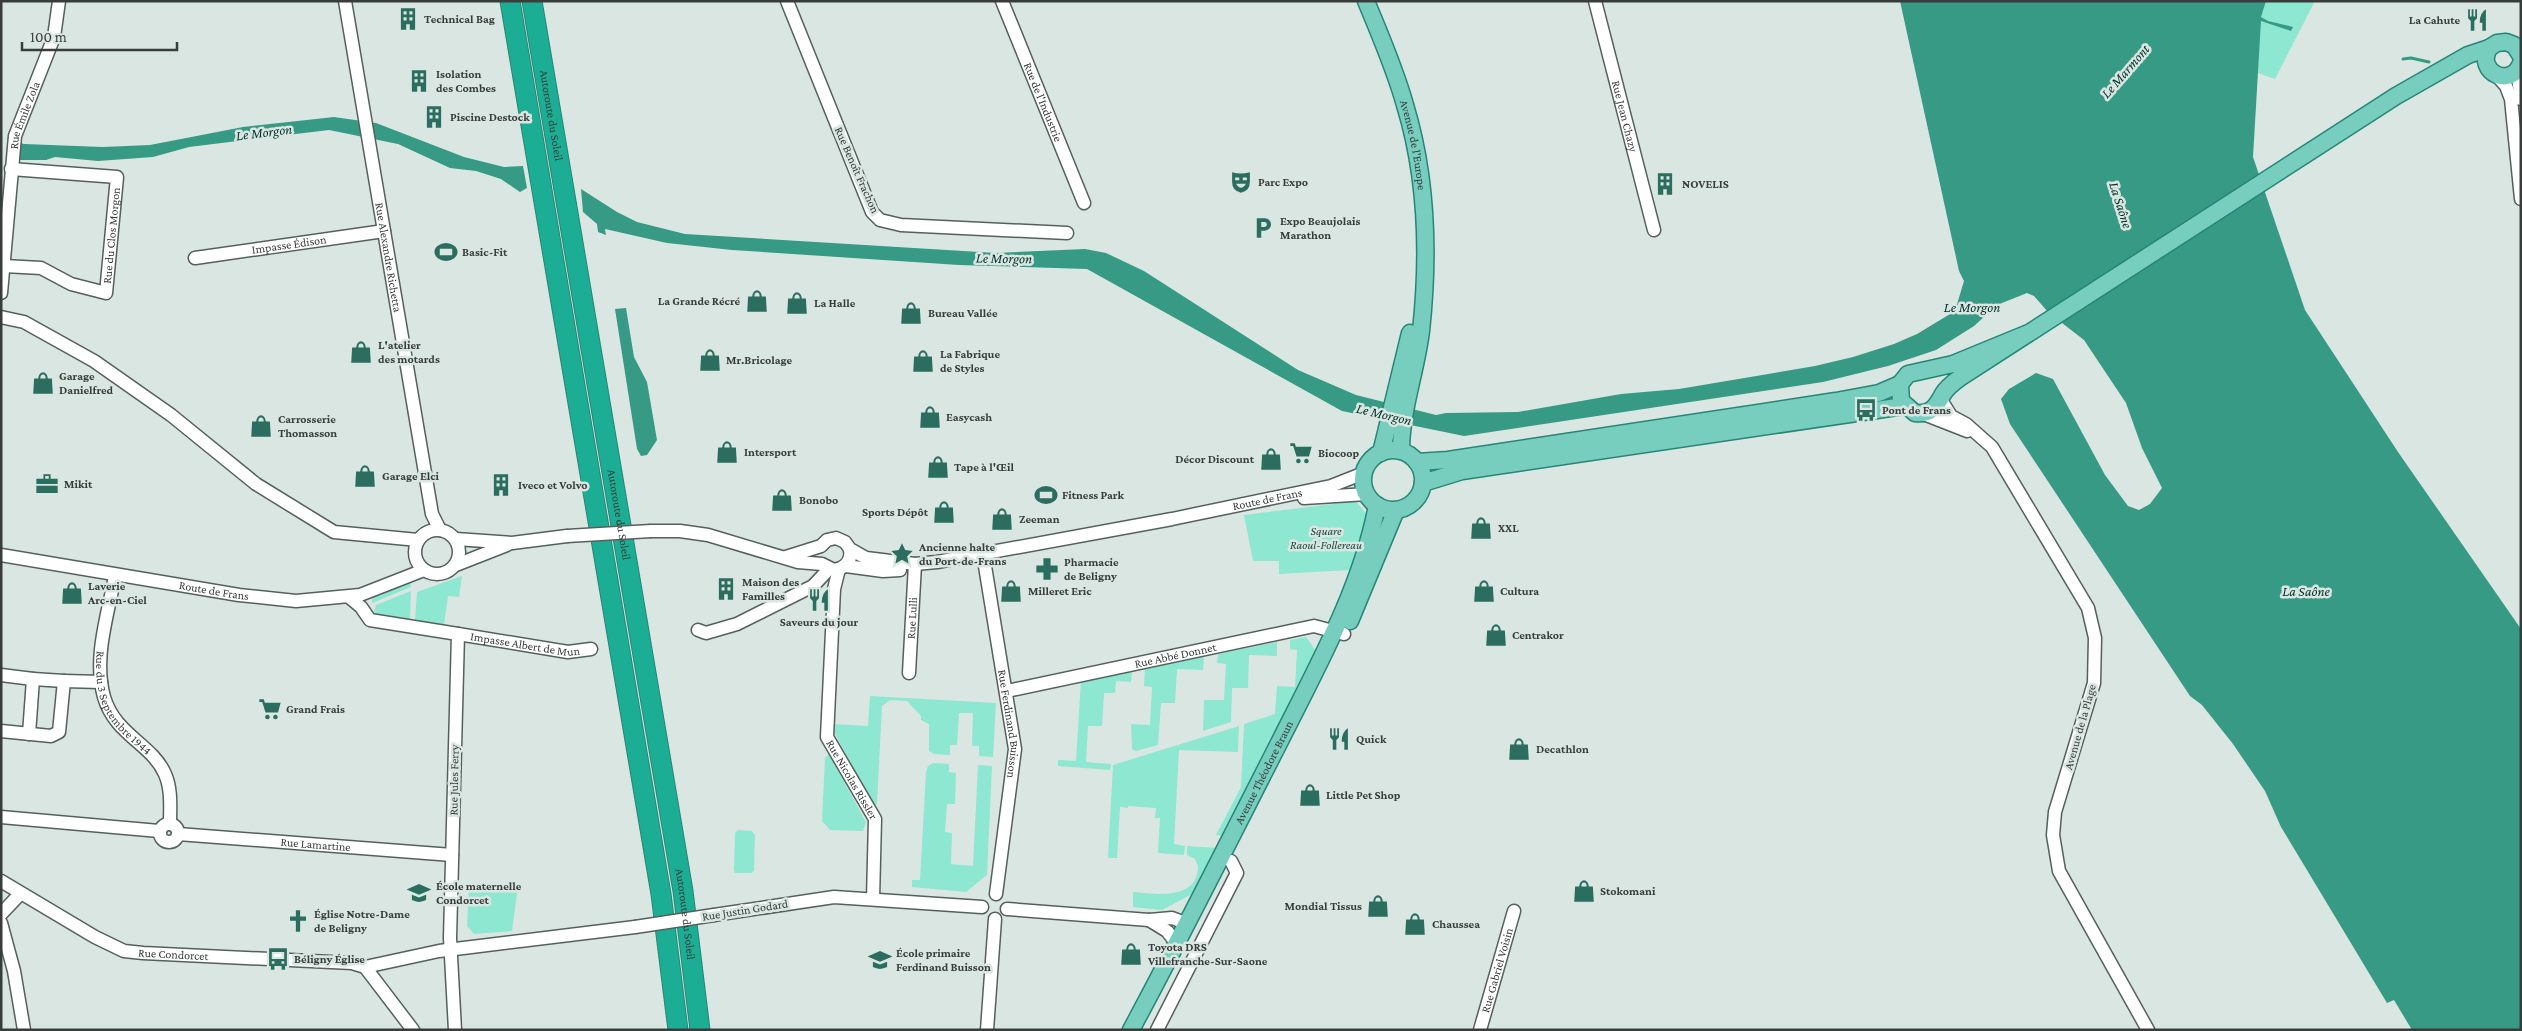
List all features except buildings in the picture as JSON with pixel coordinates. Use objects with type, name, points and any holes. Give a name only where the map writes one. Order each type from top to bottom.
[{"type":"highway","name":"Autoroute du Soleil","points":[[510,1],[660,885],[678,1030]]},
{"type":"highway","name":"Autoroute du Soleil","points":[[532,1],[683,891],[700,1030]]},
{"type":"main road","name":"Avenue de l'Europe","points":[[1366,1],[1394,70],[1406,106],[1422,199],[1425,254],[1424,296],[1410,334],[1394,429],[1381,453]]},
{"type":"main road","points":[[1423,483],[1462,471],[1876,409],[1904,406],[1921,413],[1933,410],[1941,397],[1961,377],[2274,174],[2396,96],[2459,61],[2497,43],[2506,42],[2521,33]]},
{"type":"main road","points":[[2459,61],[2472,60],[2492,71],[2510,76],[2520,63],[2514,45],[2506,42]]},
{"type":"main road","points":[[2489,48],[2486,57],[2492,71]]},
{"type":"main road","points":[[1417,462],[1448,460],[1879,393],[1900,384],[1908,374],[1914,371],[1927,371],[1953,364],[2031,332]]},
{"type":"main road","points":[[1927,371],[1941,383],[1941,397]]},
{"type":"main road","points":[[1900,384],[1899,396],[1904,406]]},
{"type":"main road","name":"Avenue de l'Europe","points":[[1394,429],[1402,451]]},
{"type":"main road","points":[[1402,451],[1417,462],[1422,474],[1423,483],[1414,501],[1396,510],[1372,500],[1364,484],[1364,473],[1370,461],[1381,453],[1402,451]]},
{"type":"main road","name":"Avenue Théodore Braun","points":[[1131,1030],[1177,944],[1196,930],[1339,633],[1373,530],[1372,500]]},
{"type":"main road","name":"Avenue Théodore Braun","points":[[1143,1030],[1231,861],[1396,510]]},
{"type":"street","name":"Rue Émile Zola","points":[[1,294],[15,136],[54,37],[58,1]]},
{"type":"street","name":"Rue Alexandre Richetta","points":[[344,1],[365,112],[432,514],[429,534]]},
{"type":"street","name":"Rue Benoît Frachon","points":[[786,1],[872,212],[880,220],[901,226],[1067,233]]},
{"type":"street","name":"Rue de l'Industrie","points":[[1002,1],[1084,203]]},
{"type":"street","name":"Rue Jean Chazy","points":[[1595,1],[1654,230]]},
{"type":"street","points":[[2520,63],[2521,99]]},
{"type":"street","points":[[2492,71],[2506,86],[2511,99],[2520,193]]},
{"type":"street","name":"Rue du Clos Morgon","points":[[4,266],[41,268],[71,284],[106,292],[117,177],[11,167]]},
{"type":"street","name":"Impasse Édison","points":[[195,258],[384,231]]},
{"type":"street","points":[[1,317],[24,322],[94,360],[171,416],[256,484],[334,532],[451,534],[456,539],[460,554],[456,565]]},
{"type":"street","name":"Avenue de la Plage","points":[[1941,397],[1951,416],[1977,433],[1992,447],[2088,608],[2095,638],[2094,683],[2055,812],[2052,835],[2059,871],[2148,1030]]},
{"type":"street","points":[[1921,413],[1959,429],[1977,433]]},
{"type":"street","name":"Route de Frans","points":[[1239,504],[1331,486],[1364,473]]},
{"type":"street","name":"Route de Frans","points":[[1239,504],[1372,500]]},
{"type":"street","points":[[786,557],[821,546],[827,540],[836,538],[845,542],[850,549],[866,558],[915,564],[983,554],[1172,519],[1239,504]]},
{"type":"street","points":[[456,539],[512,543],[567,536],[651,531],[693,532],[786,557],[798,562],[884,571],[903,570],[915,564]]},
{"type":"street","points":[[429,534],[415,556],[424,570],[431,573],[445,573],[456,565],[512,543]]},
{"type":"street","points":[[821,546],[819,555],[834,567]]},
{"type":"street","points":[[698,630],[706,633],[712,632],[743,622],[813,586],[834,567],[850,558],[850,549]]},
{"type":"street","name":"Rue Ferdinand Buisson","points":[[983,554],[1015,749],[996,894]]},
{"type":"street","name":"Route de Frans","points":[[1,555],[115,576],[280,600],[349,597],[370,592],[424,570]]},
{"type":"street","name":"Rue Lulli","points":[[909,673],[915,564]]},
{"type":"street","name":"Rue Nicolas Rissler","points":[[834,567],[828,737],[875,819],[873,899]]},
{"type":"street","name":"Rue du 3 Septembre 1944","points":[[115,576],[100,663],[101,682],[109,709],[120,727],[151,755],[166,776],[170,790],[170,824]]},
{"type":"street","points":[[361,607],[370,592]]},
{"type":"street","points":[[349,597],[361,607],[370,620],[458,634]]},
{"type":"street","name":"Rue Abbé Donnet","points":[[1007,691],[1314,626],[1339,633]]},
{"type":"street","name":"Impasse Albert de Mun","points":[[458,634],[568,652],[592,649]]},
{"type":"street","name":"Rue Jules Ferry","points":[[455,1030],[450,950],[458,634]]},
{"type":"street","points":[[1,675],[32,679],[101,682]]},
{"type":"street","points":[[29,734],[32,679]]},
{"type":"street","points":[[1,731],[51,736],[60,732],[64,681]]},
{"type":"street","points":[[1,817],[159,831]]},
{"type":"street","points":[[170,824],[176,826],[178,834],[176,840],[167,842],[162,840],[159,831],[162,826],[170,824]]},
{"type":"street","name":"Rue Lamartine","points":[[178,834],[452,856]]},
{"type":"street","points":[[1,908],[9,888]]},
{"type":"street","points":[[1,914],[9,888]]},
{"type":"street","name":"Rue Condorcet","points":[[9,888],[124,952],[352,963],[365,967],[450,950]]},
{"type":"street","points":[[996,894],[1003,898],[1007,909],[1003,916],[995,919],[985,914],[982,907],[985,899],[996,894]]},
{"type":"street","name":"Rue Justin Godard","points":[[450,950],[635,927],[826,898],[873,899],[982,907]]},
{"type":"street","points":[[1007,909],[1149,920],[1172,918],[1196,930],[1157,1030]]},
{"type":"street","name":"Rue Gabriel Voisin","points":[[1480,1030],[1514,911]]},
{"type":"street","points":[[987,1030],[995,919]]},
{"type":"street","points":[[1149,920],[1167,931],[1177,944]]},
{"type":"street","points":[[1,923],[14,971],[24,1030]]},
{"type":"street","points":[[365,967],[413,1030]]},
{"type":"green space","points":[[2266,1],[2315,1],[2275,79],[2258,73],[2261,11]]},
{"type":"green space","name":"Square Raoul-Follereau","points":[[1356,501],[1369,518],[1350,570],[1279,574],[1279,561],[1253,561],[1244,515]]},
{"type":"green space","points":[[462,576],[459,597],[448,596],[444,625],[415,620],[417,592]]},
{"type":"green space","points":[[410,582],[411,587],[372,603],[372,598]]},
{"type":"green space","points":[[411,591],[410,619],[374,612],[376,605]]},
{"type":"green space","points":[[1306,637],[1318,654],[1224,836],[1216,835],[1241,787],[1244,724],[1275,714],[1277,686],[1295,687],[1297,650],[1290,649],[1290,640]]},
{"type":"green space","points":[[1277,642],[1277,656],[1249,655],[1248,688],[1232,688],[1231,722],[1203,731],[1204,700],[1224,700],[1226,664],[1217,663],[1218,654]]},
{"type":"green space","points":[[1204,657],[1203,670],[1177,669],[1175,703],[1161,703],[1158,745],[1136,751],[1132,749],[1131,724],[1150,725],[1152,687],[1144,686],[1145,668]]},
{"type":"green space","points":[[1132,671],[1131,682],[1116,681],[1115,693],[1104,693],[1102,726],[1088,726],[1086,762],[1111,764],[1110,770],[1058,766],[1058,760],[1076,761],[1081,681]]},
{"type":"green space","points":[[870,696],[996,703],[993,757],[979,756],[979,746],[972,746],[973,713],[959,713],[957,745],[950,745],[950,755],[934,754],[929,751],[929,724],[921,720],[921,716],[907,701],[890,700],[882,706],[877,803],[874,808],[832,728],[832,724],[868,726]]},
{"type":"green space","points":[[1239,726],[1238,752],[1179,750],[1174,844],[1185,846],[1184,855],[1158,853],[1160,818],[1155,818],[1156,808],[1128,806],[1128,808],[1120,807],[1117,858],[1108,858],[1113,765]]},
{"type":"green space","points":[[829,754],[866,822],[863,831],[830,830],[822,821],[825,758]]},
{"type":"green space","points":[[933,763],[949,764],[949,772],[956,773],[955,804],[947,804],[945,832],[952,833],[951,864],[973,866],[978,765],[992,766],[987,875],[966,892],[912,887],[912,880],[920,880],[926,772],[928,766]]},
{"type":"green space","points":[[738,830],[752,831],[755,835],[754,871],[751,873],[735,873],[734,870],[735,833]]},
{"type":"green space","points":[[1187,846],[1218,848],[1194,893],[1162,910],[1133,907],[1133,892],[1152,894],[1174,893],[1191,885],[1196,877],[1198,866],[1195,859],[1187,855]]},
{"type":"green space","points":[[469,886],[518,886],[512,931],[474,934],[467,926]]},
{"type":"water","name":"La Saône","points":[[1900,1],[2266,1],[2261,17],[2268,21],[2293,27],[2291,31],[2261,21],[2253,157],[2305,310],[2398,452],[2521,629],[2521,1030],[2412,1030],[2394,1000],[2387,1003],[2281,827],[2265,791],[2233,744],[2202,705],[2190,696],[2010,424],[2001,399],[2009,389],[2036,373],[2053,379],[2105,475],[2128,506],[2139,510],[2150,504],[2162,488],[2142,448],[2126,403],[2084,340],[2062,323],[2067,319],[2058,306],[2048,312],[2034,296],[2027,293],[1997,305],[1974,326],[1936,350],[1888,366],[1823,382],[1464,436],[1342,411],[1087,269],[959,265],[732,250],[667,243],[605,229],[606,235],[598,232],[597,224],[583,212],[581,189],[617,212],[637,222],[685,234],[996,253],[1085,249],[1106,253],[1144,271],[1298,370],[1356,395],[1436,415],[1446,413],[1518,412],[1621,394],[1679,389],[1815,366],[1853,357],[1894,344],[1917,334],[1955,311],[1964,281],[1959,271]]},
{"type":"water","name":"Le Morgon","points":[[334,117],[376,123],[464,157],[504,167],[523,166],[527,188],[520,192],[501,179],[476,171],[450,168],[398,144],[329,130],[189,147],[153,157],[98,161],[55,157],[46,160],[19,160],[14,141],[24,144],[103,147],[150,145],[243,127]]},
{"type":"water","points":[[626,308],[634,357],[647,382],[657,440],[647,455],[641,456],[637,449],[615,309]]},
{"type":"waterway","name":"Le Marmont","points":[[2403,59],[2411,58],[2429,62]]},
{"type":"place","name":"Technical Bag","points":[[408,19]]},
{"type":"place","name":"La Cahute","points":[[2477,20]]},
{"type":"place","name":"Isolation des Combes","points":[[419,81]]},
{"type":"place","name":"Piscine Destock","points":[[434,117]]},
{"type":"place","name":"Parc Expo","points":[[1241,182]]},
{"type":"place","name":"NOVELIS","points":[[1665,184]]},
{"type":"place","name":"Expo Beaujolais Marathon","points":[[1263,228]]},
{"type":"place","name":"Basic-Fit","points":[[446,252]]},
{"type":"place","name":"La Grande Récré","points":[[757,301]]},
{"type":"place","name":"La Halle","points":[[797,303]]},
{"type":"place","name":"Bureau Vallée","points":[[911,313]]},
{"type":"place","name":"L'atelier des motards","points":[[361,352]]},
{"type":"place","name":"Mr.Bricolage","points":[[710,360]]},
{"type":"place","name":"La Fabrique de Styles","points":[[923,361]]},
{"type":"place","name":"Garage Danielfred","points":[[43,383]]},
{"type":"place","name":"Pont de Frans","points":[[1866,410]]},
{"type":"place","name":"Easycash","points":[[930,417]]},
{"type":"place","name":"Carrosserie Thomasson","points":[[261,426]]},
{"type":"place","name":"Intersport","points":[[727,452]]},
{"type":"place","name":"Biocoop","points":[[1301,453]]},
{"type":"place","name":"Décor Discount","points":[[1271,459]]},
{"type":"place","name":"Tape à l'Œil","points":[[938,467]]},
{"type":"place","name":"Garage Elci","points":[[365,476]]},
{"type":"place","name":"Mikit","points":[[47,484]]},
{"type":"place","name":"Iveco et Volvo","points":[[501,485]]},
{"type":"place","name":"Fitness Park","points":[[1046,495]]},
{"type":"place","name":"Bonobo","points":[[782,500]]},
{"type":"place","name":"Sports Dépôt","points":[[944,512]]},
{"type":"place","name":"Zeeman","points":[[1002,519]]},
{"type":"place","name":"XXL","points":[[1481,528]]},
{"type":"place","name":"Ancienne halte du Port-de-Frans","points":[[902,554]]},
{"type":"place","name":"Pharmacie de Beligny","points":[[1047,569]]},
{"type":"place","name":"Maison des Familles","points":[[726,589]]},
{"type":"place","name":"Milleret Eric","points":[[1011,591]]},
{"type":"place","name":"Cultura","points":[[1484,591]]},
{"type":"place","name":"Laverie Arc-en-Ciel","points":[[72,593]]},
{"type":"place","name":"Saveurs du jour","points":[[819,600]]},
{"type":"place","name":"Centrakor","points":[[1496,635]]},
{"type":"place","name":"Grand Frais","points":[[270,709]]},
{"type":"place","name":"Quick","points":[[1339,739]]},
{"type":"place","name":"Decathlon","points":[[1519,749]]},
{"type":"place","name":"Little Pet Shop","points":[[1310,795]]},
{"type":"place","name":"Stokomani","points":[[1584,891]]},
{"type":"place","name":"École maternelle Condorcet","points":[[419,893]]},
{"type":"place","name":"Mondial Tissus","points":[[1378,906]]},
{"type":"place","name":"Église Notre-Dame de Beligny","points":[[298,921]]},
{"type":"place","name":"Chaussea","points":[[1415,924]]},
{"type":"place","name":"Toyota DRS Villefranche-Sur-Saone","points":[[1131,954]]},
{"type":"place","name":"Béligny Église","points":[[278,959]]},
{"type":"place","name":"École primaire Ferdinand Buisson","points":[[880,960]]}]
